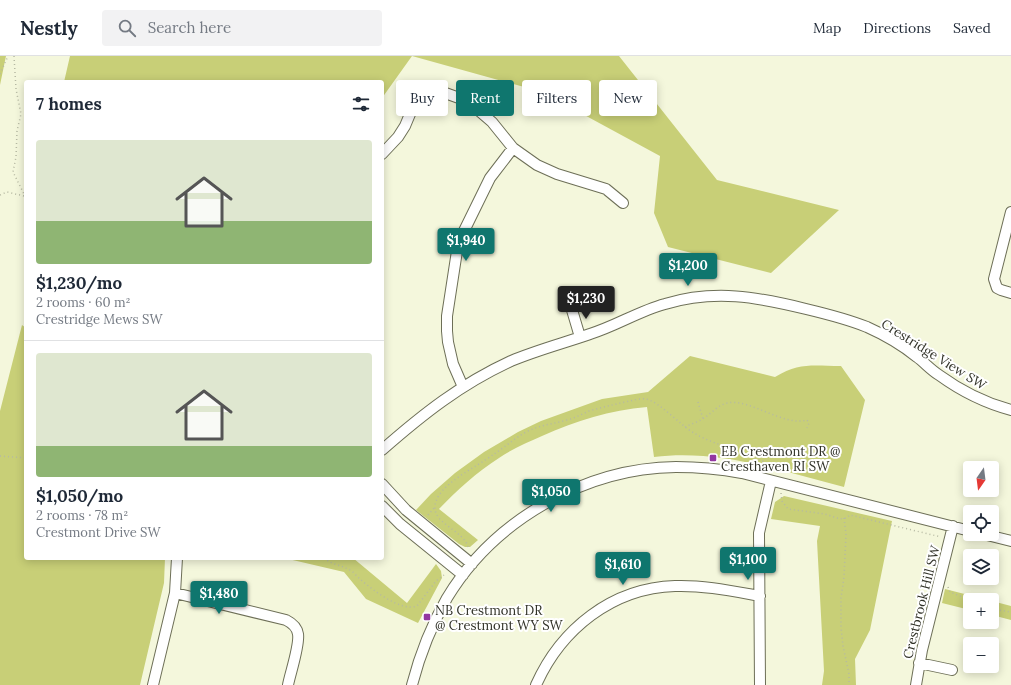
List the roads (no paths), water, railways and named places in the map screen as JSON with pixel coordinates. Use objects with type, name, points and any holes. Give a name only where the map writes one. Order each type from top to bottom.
[{"type":"street","points":[[384,152],[401,132],[418,95],[424,90],[437,90],[471,104],[492,122],[513,148],[547,171],[606,189],[623,204]]},
{"type":"street","points":[[463,387],[453,364],[447,331],[447,316],[457,251],[463,233],[490,178],[513,148]]},
{"type":"street","points":[[1011,212],[994,279],[997,288],[1011,293]]},
{"type":"street","name":"Crestridge View SW","points":[[384,448],[410,425],[463,387],[512,361],[609,327],[641,312],[691,298],[713,296],[755,298],[832,315],[866,327],[901,346],[917,357],[938,375],[962,390],[979,399],[1011,410]]},
{"type":"street","points":[[572,310],[580,337]]},
{"type":"street","points":[[412,685],[422,650],[431,628],[448,597],[472,564],[498,537],[530,513],[568,492],[613,476],[655,468],[696,467],[742,473],[963,529]]},
{"type":"street","points":[[760,685],[759,533],[771,481]]},
{"type":"street","points":[[384,486],[406,510],[472,564]]},
{"type":"street","points":[[384,508],[400,524],[463,575]]},
{"type":"street","name":"Crestbrook Hill SW","points":[[916,685],[919,663],[953,526]]},
{"type":"street","points":[[999,538],[1011,541]]},
{"type":"street","points":[[153,685],[175,593],[177,560]]},
{"type":"street","points":[[536,685],[549,660],[561,642],[586,618],[617,600],[642,591],[674,586],[694,586],[760,596]]},
{"type":"street","points":[[175,593],[286,620],[293,624],[298,632],[298,642],[288,685]]},
{"type":"street","points":[[919,663],[952,670]]},
{"type":"place","name":"EB Crestmont DR @ Cresthaven RI SW","points":[[713,458]]},
{"type":"place","name":"NB Crestmont DR @ Crestmont WY SW","points":[[427,617]]}]
